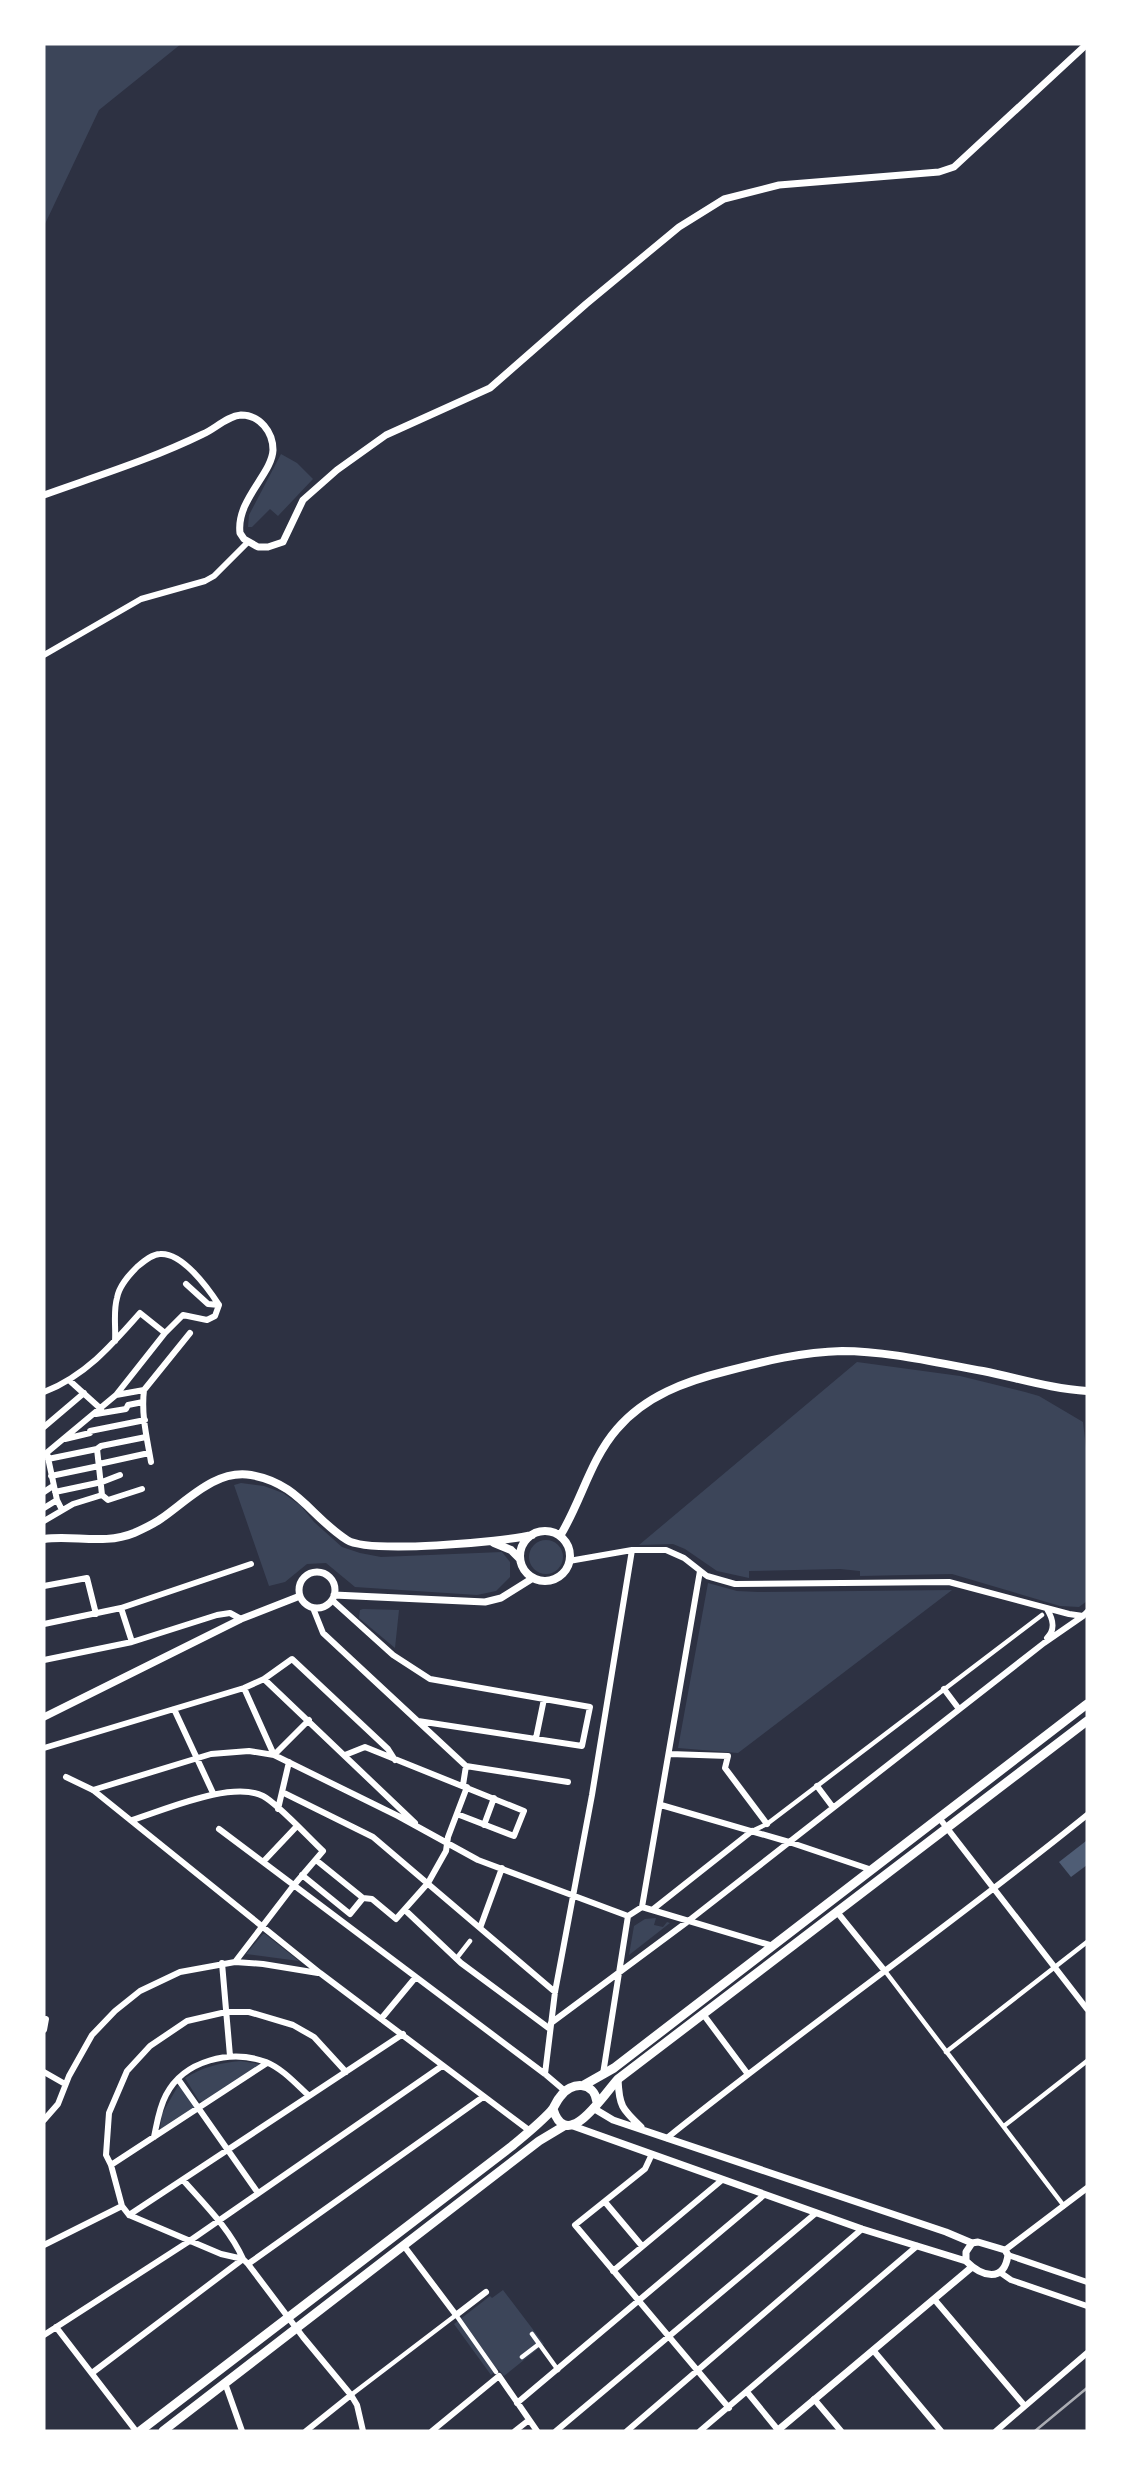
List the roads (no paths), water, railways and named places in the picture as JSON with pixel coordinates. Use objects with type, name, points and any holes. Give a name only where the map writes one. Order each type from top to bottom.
[{"type":"main road","points":[[560,1536],[573,1514],[593,1465],[615,1431],[635,1410],[675,1387],[708,1376],[786,1356],[843,1351],[911,1358],[1087,1391]]},
{"type":"main road","points":[[44,1539],[60,1537],[96,1540],[130,1535],[160,1520],[192,1494],[222,1477],[249,1474],[290,1489],[349,1541],[380,1546],[491,1542],[547,1531],[560,1536],[566,1543],[569,1561],[562,1574],[555,1579],[548,1581],[533,1578],[525,1572],[520,1559],[511,1550],[491,1542]]},
{"type":"main road","points":[[520,1559],[522,1545],[532,1535]]},
{"type":"main road","points":[[138,2431],[530,2131],[553,2109],[565,2091],[584,2085],[614,2068],[1087,1704]]},
{"type":"main road","points":[[163,2431],[539,2141],[568,2126],[595,2105],[618,2079],[1087,1721]]},
{"type":"main road","points":[[584,2085],[596,2094],[595,2105]]},
{"type":"main road","points":[[553,2109],[556,2119],[568,2126]]},
{"type":"street","points":[[44,495],[185,443],[239,415],[254,418],[266,428],[272,441],[273,454],[243,510],[240,533],[248,542],[258,547],[268,548],[283,542],[303,500],[337,470],[386,435],[490,388],[679,227],[724,198],[779,186],[939,172],[954,167],[1087,44]]},
{"type":"street","points":[[44,655],[141,599],[205,581],[214,576],[248,542]]},
{"type":"street","points":[[116,1341],[116,1300],[120,1287],[144,1261],[159,1254],[173,1256],[190,1269],[205,1284],[219,1305]]},
{"type":"street","points":[[186,1284],[208,1304],[219,1305]]},
{"type":"street","points":[[46,1456],[116,1395],[165,1333],[183,1315],[207,1320],[215,1316],[219,1305]]},
{"type":"street","points":[[44,1392],[84,1372],[140,1313],[165,1333]]},
{"type":"street","points":[[151,1462],[146,1437],[144,1390],[190,1333]]},
{"type":"street","points":[[70,1381],[101,1409]]},
{"type":"street","points":[[116,1395],[144,1390]]},
{"type":"street","points":[[44,1427],[84,1393]]},
{"type":"street","points":[[94,1414],[126,1409],[128,1405],[143,1402]]},
{"type":"street","points":[[63,1439],[145,1420]]},
{"type":"street","points":[[46,1456],[146,1437]]},
{"type":"street","points":[[99,1447],[103,1495],[108,1500],[142,1489]]},
{"type":"street","points":[[48,1474],[149,1453]]},
{"type":"street","points":[[46,1456],[48,1474],[62,1510]]},
{"type":"street","points":[[44,1492],[102,1482],[120,1475]]},
{"type":"street","points":[[44,1521],[73,1504],[103,1495]]},
{"type":"street","points":[[44,1508],[57,1500]]},
{"type":"street","points":[[545,2074],[555,1992],[592,1795],[632,1550]]},
{"type":"street","points":[[569,1561],[632,1550],[666,1550],[676,1553],[707,1576],[735,1584],[949,1582],[1047,1609],[1085,1614]]},
{"type":"street","points":[[44,1624],[121,1608],[251,1564]]},
{"type":"street","points":[[603,2074],[628,1916],[642,1907],[662,1805],[700,1571]]},
{"type":"street","points":[[319,1573],[330,1578],[335,1589],[333,1597],[325,1606],[313,1608],[304,1603],[299,1589],[307,1575],[319,1573]]},
{"type":"street","points":[[44,1586],[87,1578],[96,1614]]},
{"type":"street","points":[[333,1597],[485,1602],[501,1598],[533,1578]]},
{"type":"street","points":[[44,1717],[241,1619],[300,1595]]},
{"type":"street","points":[[333,1597],[393,1655],[430,1679],[590,1707],[582,1746],[418,1721]]},
{"type":"street","points":[[121,1608],[132,1642]]},
{"type":"street","points":[[313,1608],[323,1633],[466,1766],[568,1782]]},
{"type":"street","points":[[1044,1643],[1051,1634],[1053,1625],[1047,1609]]},
{"type":"street","points":[[44,1660],[132,1642],[217,1615],[230,1613],[241,1619]]},
{"type":"street","points":[[551,2026],[832,1806],[1085,1614]]},
{"type":"street","points":[[652,1910],[752,1831],[767,1824],[1042,1615]]},
{"type":"street","points":[[44,1748],[244,1688],[264,1679],[292,1659],[388,1749],[395,1759]]},
{"type":"street","points":[[264,1679],[421,1829]]},
{"type":"street","points":[[244,1688],[274,1755]]},
{"type":"street","points":[[944,1689],[958,1709]]},
{"type":"street","points":[[536,1738],[544,1699]]},
{"type":"street","points":[[174,1709],[212,1793]]},
{"type":"street","points":[[274,1755],[309,1720]]},
{"type":"street","points":[[345,1755],[365,1747],[524,1811],[514,1836],[457,1814]]},
{"type":"street","points":[[93,1790],[211,1754],[249,1751],[274,1755],[478,1860],[628,1916]]},
{"type":"street","points":[[670,1754],[728,1756],[724,1768],[767,1824]]},
{"type":"street","points":[[278,1809],[289,1762]]},
{"type":"street","points":[[316,1860],[362,1898],[372,1899],[396,1919],[428,1883],[446,1851],[446,1843],[465,1786],[466,1766]]},
{"type":"street","points":[[66,1777],[93,1790],[261,1927],[530,2131]]},
{"type":"street","points":[[817,1786],[832,1806]]},
{"type":"street","points":[[132,1820],[212,1793],[239,1791],[263,1796],[323,1851],[235,1962]]},
{"type":"street","points":[[282,1792],[373,1837],[555,1992]]},
{"type":"street","points":[[484,1825],[494,1798]]},
{"type":"street","points":[[662,1805],[789,1842],[872,1870]]},
{"type":"street","points":[[667,2138],[747,2073],[994,1890],[1087,1815]]},
{"type":"street","points":[[940,1819],[1087,2009]]},
{"type":"street","points":[[263,1862],[297,1826]]},
{"type":"street","points":[[219,1829],[565,2091]]},
{"type":"street","points":[[480,1928],[502,1868]]},
{"type":"street","points":[[302,1875],[350,1914],[362,1898]]},
{"type":"street","points":[[642,1907],[773,1946]]},
{"type":"street","points":[[405,1910],[456,1959],[551,2026]]},
{"type":"street","points":[[837,1912],[1064,2206]]},
{"type":"street","points":[[456,1959],[470,1941]]},
{"type":"street","points":[[946,2052],[1087,1942]]},
{"type":"street","points":[[44,2120],[58,2104],[65,2084],[92,2035],[115,2011],[140,1991],[180,1972],[222,1963],[263,1964],[320,1973]]},
{"type":"street","points":[[222,1963],[230,2056]]},
{"type":"street","points":[[381,2019],[415,1978]]},
{"type":"street","points":[[245,2261],[188,2242],[129,2215],[122,2206],[106,2155],[109,2113],[127,2071],[150,2046],[187,2021],[226,2012],[249,2012],[293,2025],[314,2037],[346,2071]]},
{"type":"street","points":[[703,2014],[747,2073]]},
{"type":"street","points":[[44,2030],[46,2019]]},
{"type":"street","points":[[129,2215],[402,2034]]},
{"type":"street","points":[[154,2137],[161,2105],[178,2079],[197,2065],[230,2056],[267,2063],[289,2076],[309,2096]]},
{"type":"street","points":[[1004,2126],[1087,2061]]},
{"type":"street","points":[[111,2165],[267,2063]]},
{"type":"street","points":[[44,2335],[188,2242],[442,2066]]},
{"type":"street","points":[[45,2075],[65,2084]]},
{"type":"street","points":[[178,2079],[258,2193]]},
{"type":"street","points":[[618,2079],[618,2101],[624,2111],[645,2130]]},
{"type":"street","points":[[92,2373],[245,2261],[483,2097]]},
{"type":"street","points":[[595,2105],[613,2120],[946,2232],[972,2244],[985,2243],[1087,2282]]},
{"type":"street","points":[[568,2126],[995,2275],[1001,2273],[1007,2264],[1007,2253]]},
{"type":"street","points":[[652,2154],[645,2169],[575,2225],[729,2408]]},
{"type":"street","points":[[183,2180],[218,2221],[245,2261],[351,2395],[357,2405],[363,2431]]},
{"type":"street","points":[[613,2271],[722,2180]]},
{"type":"street","points":[[1007,2253],[1087,2188]]},
{"type":"street","points":[[517,2403],[764,2194]]},
{"type":"street","points":[[605,2202],[642,2246]]},
{"type":"street","points":[[44,2245],[122,2206]]},
{"type":"street","points":[[556,2431],[816,2213]]},
{"type":"street","points":[[628,2431],[862,2229]]},
{"type":"street","points":[[969,2264],[966,2252],[972,2244]]},
{"type":"street","points":[[404,2246],[537,2431]]},
{"type":"street","points":[[700,2431],[917,2246]]},
{"type":"street","points":[[747,2392],[778,2431],[934,2299],[969,2264]]},
{"type":"street","points":[[1001,2273],[1011,2280],[1087,2306]]},
{"type":"street","points":[[306,2431],[486,2292]]},
{"type":"street","points":[[934,2299],[1024,2405]]},
{"type":"street","points":[[56,2327],[138,2431]]},
{"type":"street","points":[[532,2334],[558,2370]]},
{"type":"street","points":[[522,2357],[540,2344]]},
{"type":"street","points":[[873,2350],[941,2431]]},
{"type":"street","points":[[996,2431],[1087,2353]]},
{"type":"street","points":[[432,2431],[497,2374]]},
{"type":"street","points":[[225,2384],[242,2431]]},
{"type":"street","points":[[814,2399],[841,2431]]},
{"type":"street","points":[[515,2431],[529,2420]]},
{"type":"railway","points":[[1035,2431],[1087,2388]]}]
